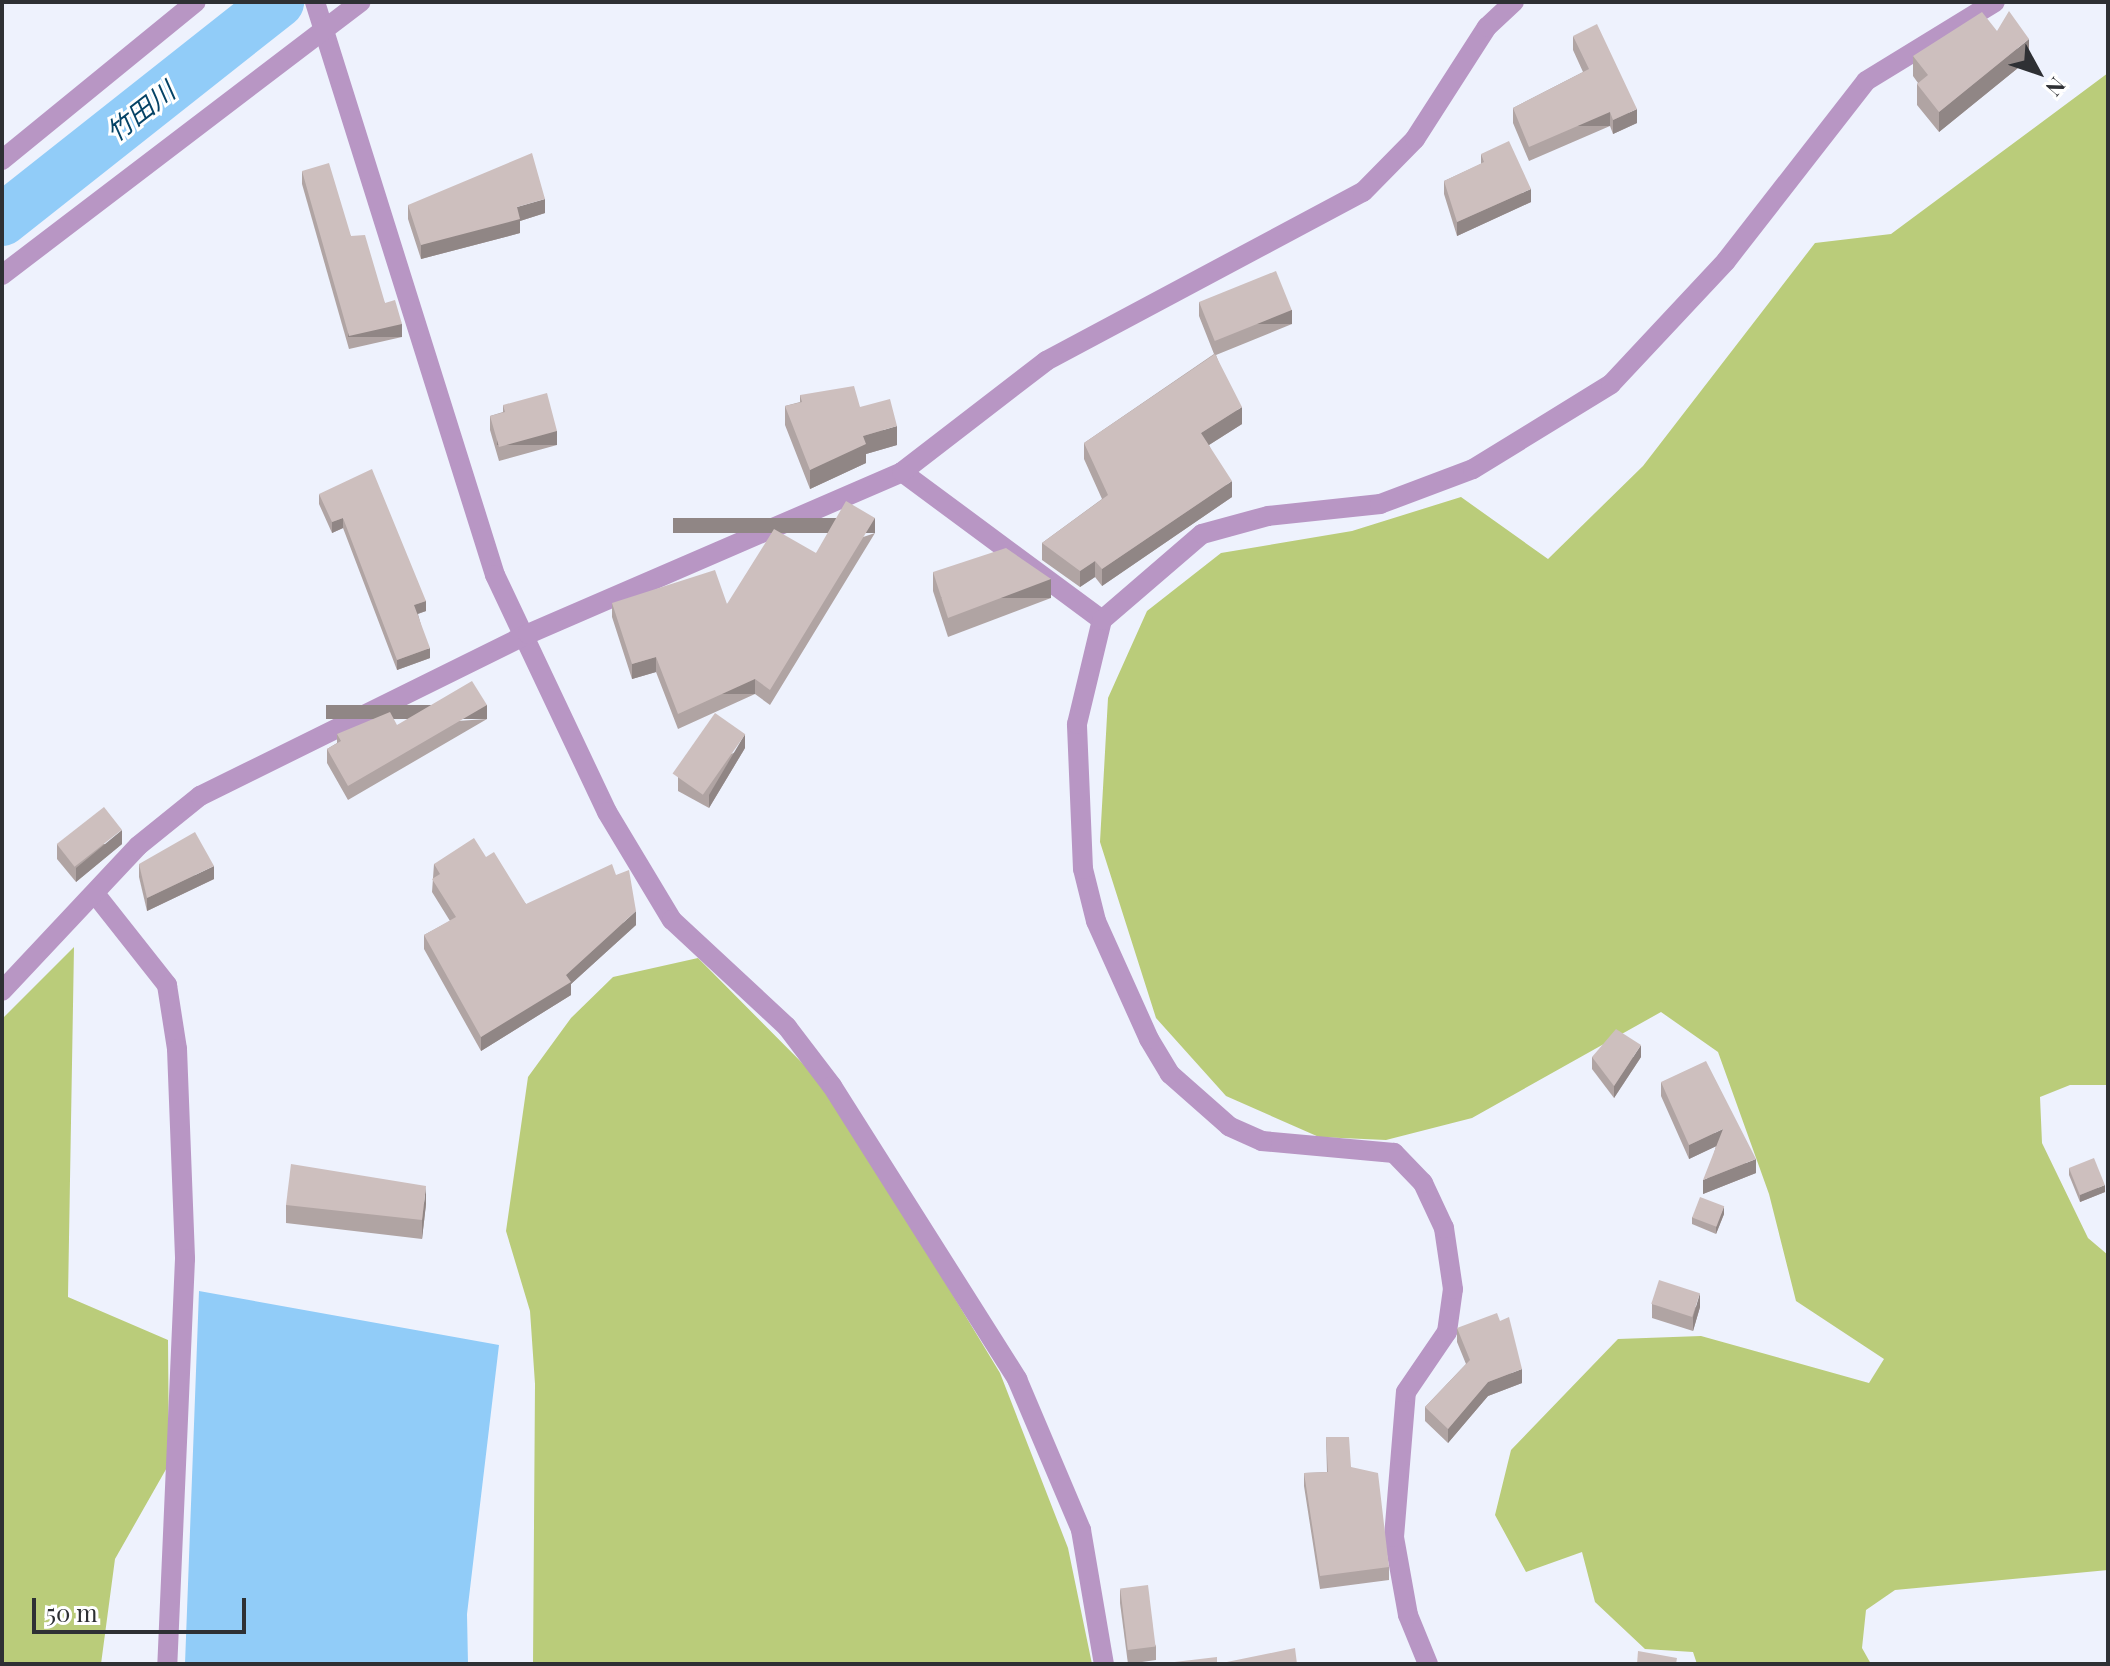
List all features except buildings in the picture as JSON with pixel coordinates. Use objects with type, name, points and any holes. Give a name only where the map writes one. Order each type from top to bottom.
[{"type":"street","points":[[2,160],[196,2]]},
{"type":"street","points":[[2,275],[320,15],[361,2]]},
{"type":"street","points":[[2,991],[96,895],[138,846],[200,796],[528,634],[902,472],[1046,361],[1363,192],[1415,139],[1487,27],[1514,2]]},
{"type":"street","points":[[1428,1664],[1408,1615],[1394,1537],[1406,1392],[1447,1332],[1453,1289],[1444,1228],[1423,1183],[1394,1153],[1262,1141],[1229,1126],[1170,1074],[1149,1039],[1096,921],[1083,869],[1077,724],[1102,620],[1202,534],[1268,516],[1380,504],[1473,469],[1611,384],[1726,261],[1866,81],[1995,2]]},
{"type":"street","points":[[320,15],[495,575],[528,634],[607,812],[672,920],[787,1027],[832,1086],[1017,1379],[1081,1530],[1104,1664]]},
{"type":"street","points":[[902,472],[1102,620]]},
{"type":"street","points":[[96,895],[167,985],[177,1049],[185,1259],[167,1664]]},
{"type":"green space","points":[[2108,73],[2108,1085],[2070,1085],[2040,1097],[2042,1143],[2088,1238],[2108,1255],[2108,1570],[1895,1590],[1866,1610],[1862,1648],[1871,1664],[1697,1664],[1693,1652],[1645,1649],[1595,1602],[1582,1552],[1526,1572],[1495,1515],[1511,1450],[1618,1339],[1701,1336],[1869,1383],[1884,1359],[1796,1301],[1769,1194],[1718,1052],[1661,1012],[1472,1118],[1386,1140],[1319,1137],[1226,1096],[1156,1018],[1100,842],[1108,698],[1147,611],[1221,553],[1352,531],[1461,497],[1548,559],[1643,466],[1815,243],[1891,234]]},
{"type":"green space","points":[[74,947],[68,1297],[168,1340],[169,1464],[115,1559],[101,1664],[2,1664],[2,1019]]},
{"type":"green space","points":[[698,958],[829,1090],[1000,1373],[1068,1548],[1092,1664],[533,1664],[535,1384],[530,1311],[506,1231],[528,1077],[571,1018],[613,977]]},
{"type":"water","points":[[199,1291],[499,1345],[467,1614],[468,1664],[185,1664]]},
{"type":"waterway","name":"竹田川","points":[[2,220],[278,2]]}]
